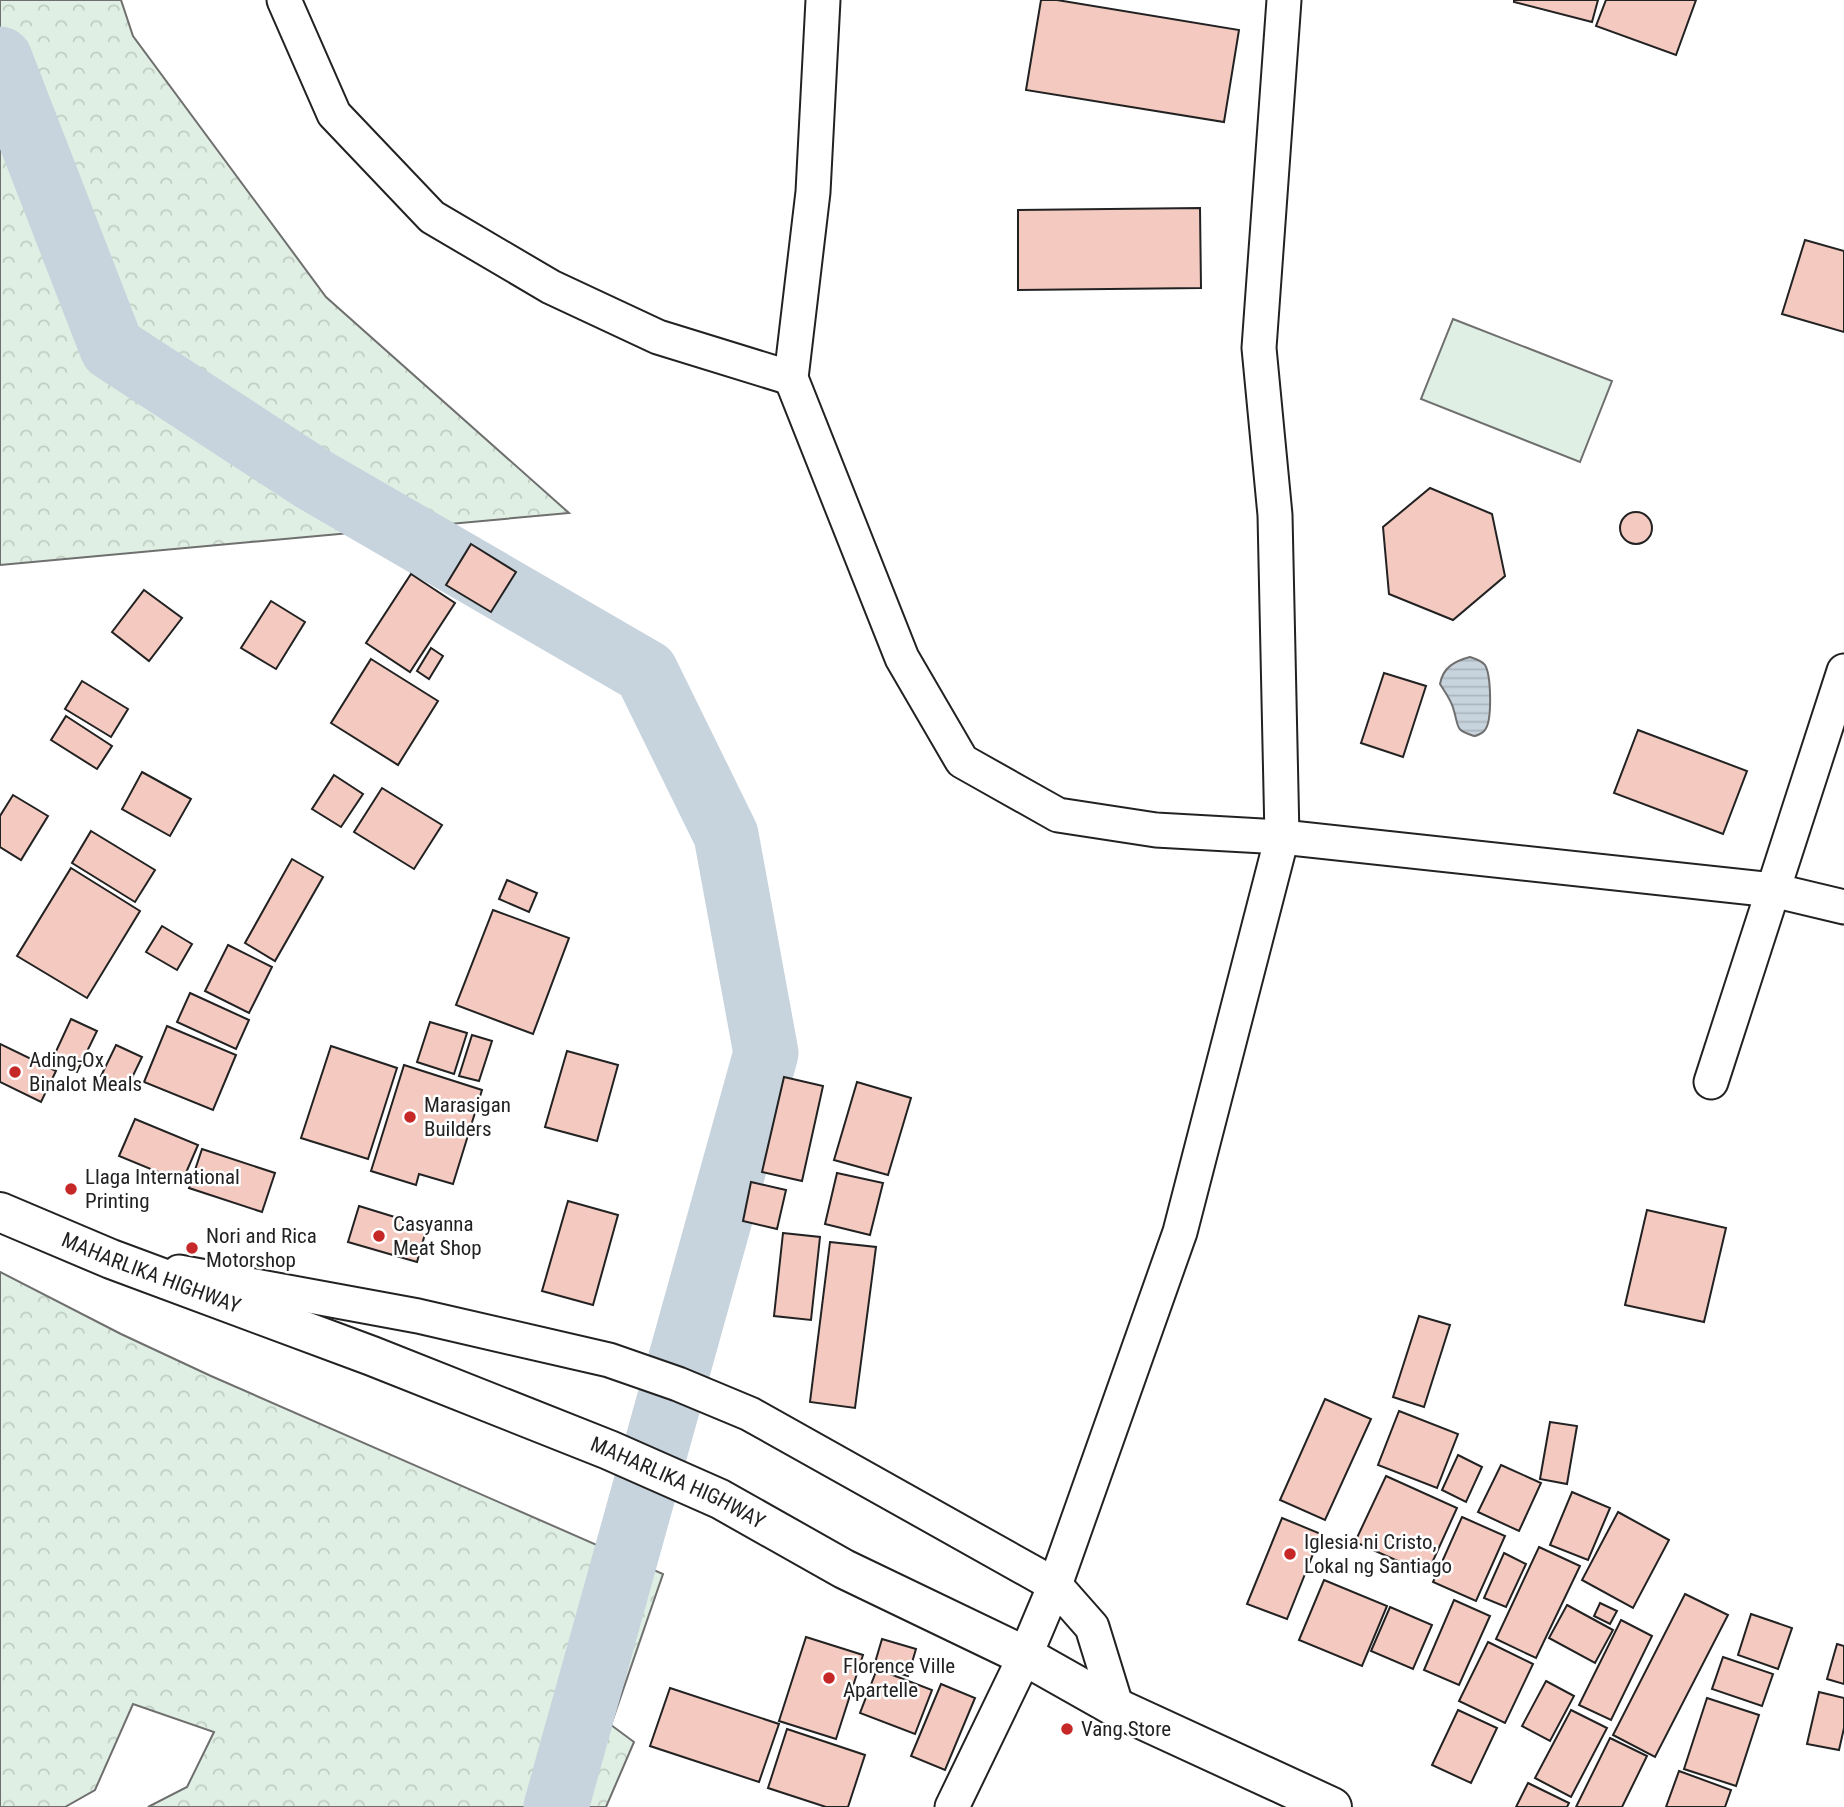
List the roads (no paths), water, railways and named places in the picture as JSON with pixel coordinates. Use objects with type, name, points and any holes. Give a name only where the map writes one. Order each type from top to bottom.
[{"type":"highway","name":"MAHARLIKA HIGHWAY","points":[[0,1212],[111,1259],[372,1356],[609,1450],[720,1499],[844,1569],[1025,1656],[1117,1708],[1332,1807]]},
{"type":"street","points":[[284,0],[334,114],[432,217],[551,287],[658,337],[791,378]]},
{"type":"street","points":[[823,0],[813,192],[791,378],[902,658],[962,761],[1058,814],[1156,830],[1282,837],[1773,890],[1844,907]]},
{"type":"street","points":[[952,1807],[1025,1656],[1055,1585],[1180,1232],[1282,837],[1275,515],[1259,348],[1284,0]]},
{"type":"street","points":[[1711,1082],[1844,671]]},
{"type":"street","points":[[111,1259],[418,1316],[609,1360],[678,1384],[750,1414],[1055,1585],[1092,1627],[1117,1708]]},
{"type":"waterway","points":[[0,59],[112,348],[313,479],[646,672],[726,835],[766,1053],[556,1807]]},
{"type":"place","name":"Ading-Ox Binalot Meals","points":[[15,1072]]},
{"type":"place","name":"Marasigan Builders","points":[[410,1117]]},
{"type":"place","name":"Llaga International Printing","points":[[71,1189]]},
{"type":"place","name":"Casyanna Meat Shop","points":[[379,1236]]},
{"type":"place","name":"Nori and Rica Motorshop","points":[[192,1248]]},
{"type":"place","name":"Iglesia ni Cristo, Lokal ng Santiago","points":[[1290,1554]]},
{"type":"place","name":"Florence Ville Apartelle","points":[[829,1678]]},
{"type":"place","name":"Vang Store","points":[[1067,1729]]}]
